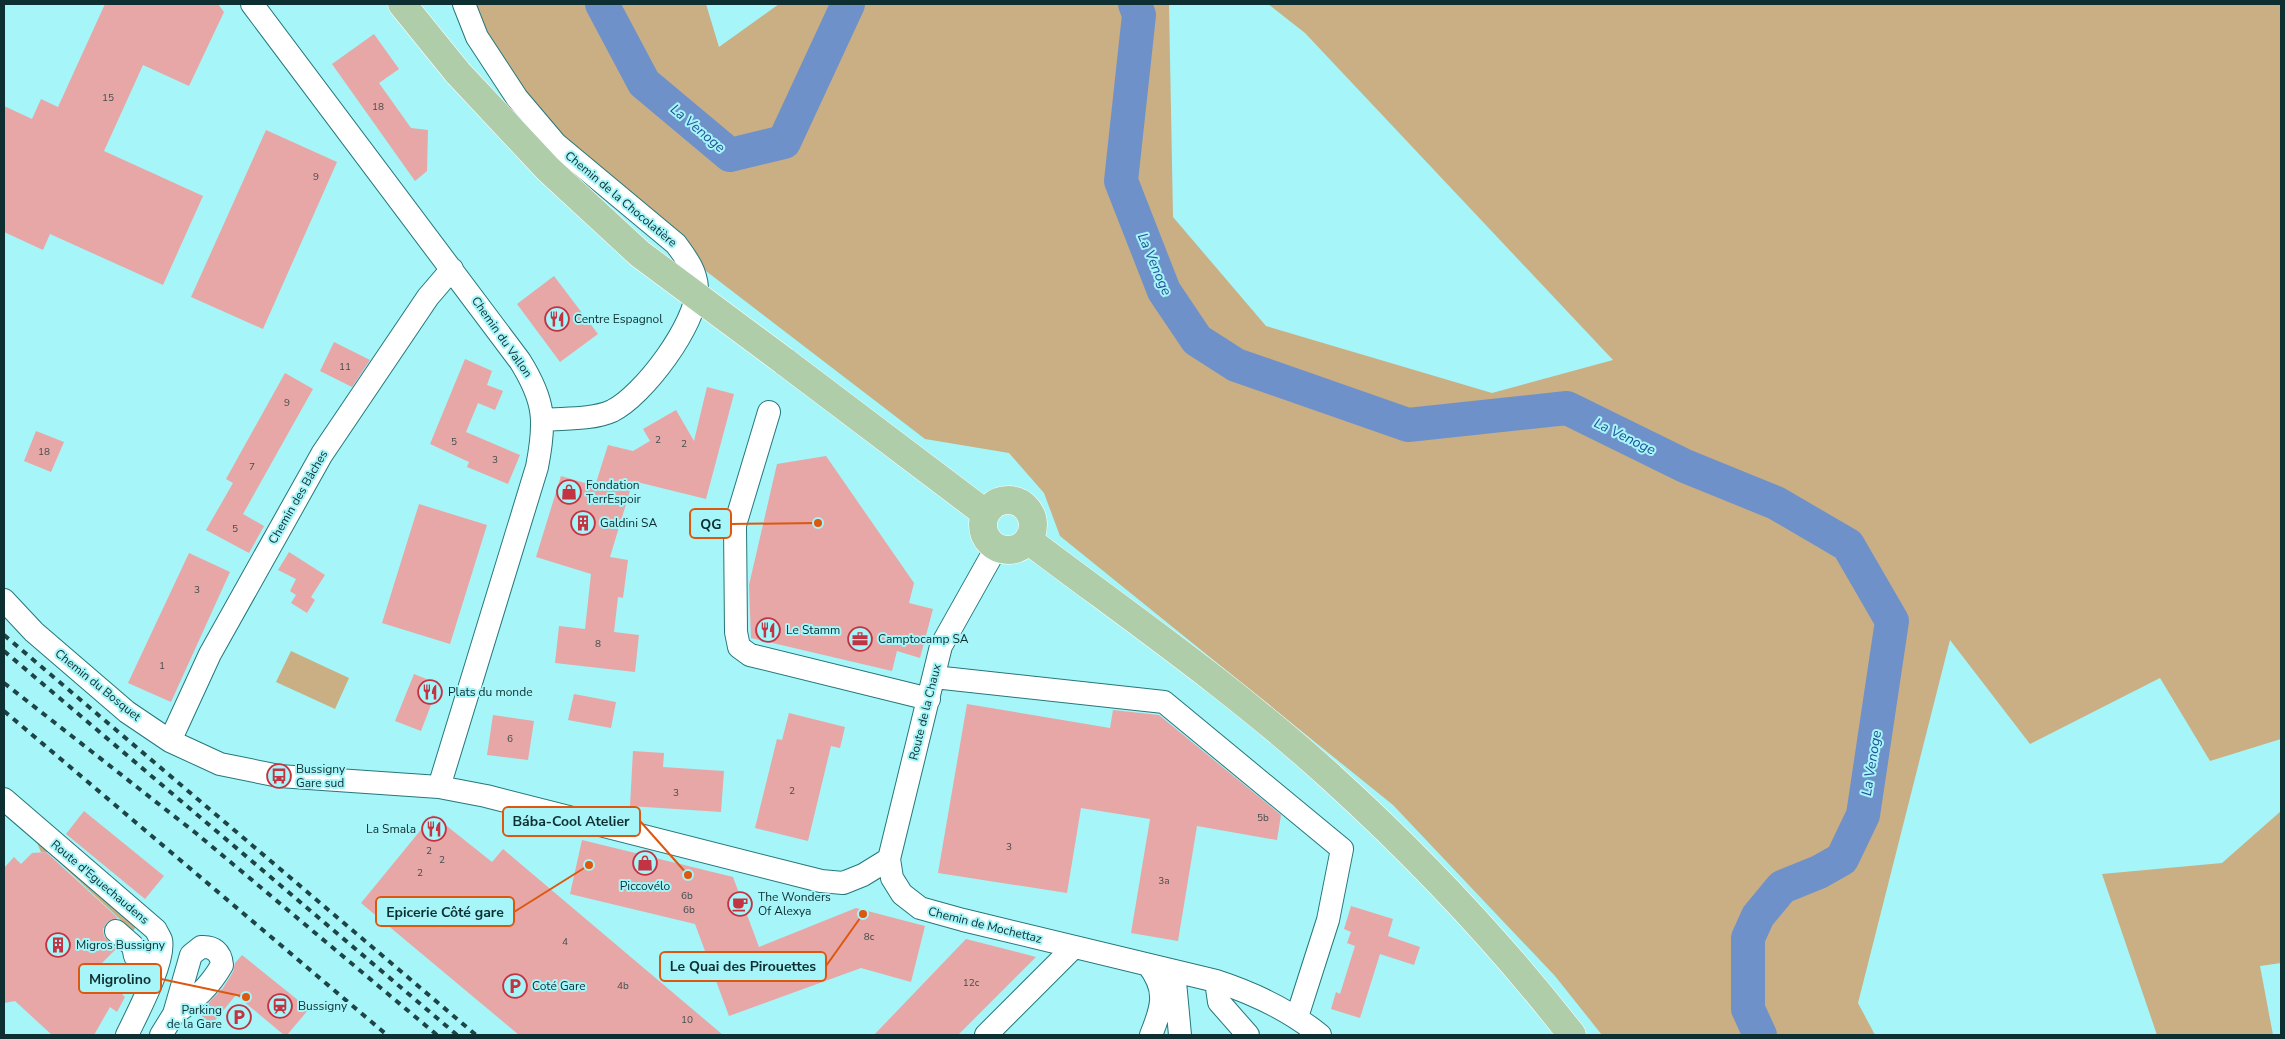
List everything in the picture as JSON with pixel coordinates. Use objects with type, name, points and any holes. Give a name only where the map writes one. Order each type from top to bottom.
[{"type":"main road","points":[[402,4],[458,74],[548,169],[640,254],[985,512]]},
{"type":"main road","points":[[1014,500],[1021,503],[1032,516],[1032,532],[1028,540],[1014,550],[996,548],[990,543],[982,529],[985,512],[997,501],[1014,500]]},
{"type":"main road","points":[[1028,540],[1258,715],[1332,777],[1403,845],[1475,922],[1572,1035]]},
{"type":"street","name":"Chemin du Vallon","points":[[252,4],[520,361],[532,380],[540,400],[543,420],[542,444],[537,467],[439,787]]},
{"type":"street","name":"Chemin de la Chocolatière","points":[[464,4],[477,37],[517,98],[556,144],[676,244],[691,264],[695,274],[697,289],[693,311],[681,334],[643,386],[628,401],[610,412],[598,415],[543,420]]},
{"type":"street","name":"Chemin des Bâches","points":[[170,741],[210,654],[322,454],[428,297],[452,269]]},
{"type":"street","points":[[769,412],[735,525],[736,632],[739,647],[750,655],[929,699]]},
{"type":"street","name":"Route de la Chaux","points":[[889,859],[942,646],[996,548]]},
{"type":"street","name":"Chemin du Bosquet","points":[[4,600],[34,632],[127,712],[170,741],[220,764],[279,776],[439,787]]},
{"type":"street","points":[[934,677],[1164,702],[1342,849],[1328,920],[1297,1017]]},
{"type":"street","points":[[439,787],[486,796],[822,881],[843,883],[889,859]]},
{"type":"street","name":"Route d'Eguechaudens","points":[[4,799],[156,930],[161,940],[161,950],[155,973],[127,1035]]},
{"type":"street","name":"Chemin de Mochettaz","points":[[889,859],[892,878],[902,894],[920,908],[962,920],[1216,981],[1243,990],[1297,1017],[1320,1035]]},
{"type":"street","points":[[112,935],[133,946],[135,956],[155,973]]},
{"type":"street","points":[[986,1035],[1074,947]]},
{"type":"street","points":[[1148,965],[1156,975],[1161,988],[1162,1002],[1160,1013],[1151,1035]]},
{"type":"street","points":[[1174,971],[1180,1035]]},
{"type":"street","points":[[1216,981],[1219,1002],[1248,1035]]},
{"type":"street","points":[[161,1035],[174,1014]]},
{"type":"shaded area","points":[[472,4],[706,4],[719,47],[779,4],[1169,4],[1173,217],[1266,326],[1492,393],[1613,360],[1305,33],[1268,4],[2281,4],[2281,739],[2210,761],[2160,678],[2030,744],[1950,640],[1858,1003],[1875,1035],[1602,1035],[1555,976],[1393,805],[1060,536],[1044,493],[1009,453],[925,439],[586,179],[500,64]]},
{"type":"shaded area","points":[[291,651],[349,678],[335,709],[276,682]]},
{"type":"shaded area","points":[[2281,811],[2281,963],[2260,966],[2273,1035],[2157,1035],[2102,874],[2222,863]]},
{"type":"shaded area","points":[[35,838],[134,923],[135,928],[130,935],[122,921],[48,852],[41,852]]},
{"type":"building","points":[[105,4],[218,4],[224,12],[189,86],[143,65],[104,151],[203,196],[163,285],[50,234],[43,250],[4,232],[4,106],[32,119],[41,99],[58,107]]},
{"type":"building","points":[[374,34],[399,69],[379,83],[411,128],[428,130],[427,171],[415,181],[332,64]]},
{"type":"building","points":[[266,130],[337,162],[263,329],[191,297]]},
{"type":"building","name":"Centre Espagnol","points":[[554,276],[598,334],[560,362],[517,304]]},
{"type":"building","points":[[334,342],[370,360],[352,387],[320,371]]},
{"type":"building","points":[[465,359],[492,371],[487,385],[503,391],[495,410],[478,403],[466,432],[520,455],[508,484],[467,467],[469,462],[430,444]]},
{"type":"building","points":[[285,373],[313,389],[243,514],[264,526],[249,553],[206,530],[233,483],[226,479]]},
{"type":"building","points":[[707,387],[734,394],[706,499],[633,481],[610,557],[628,560],[623,598],[618,597],[614,632],[639,635],[635,672],[555,663],[559,626],[585,629],[591,574],[536,557],[561,476],[595,486],[608,445],[633,451],[650,441],[643,429],[676,410],[694,441]]},
{"type":"building","points":[[36,431],[64,442],[51,472],[24,461]]},
{"type":"building","points":[[826,456],[914,583],[909,603],[933,609],[920,658],[897,651],[892,671],[751,638],[749,585],[777,464]]},
{"type":"building","points":[[419,504],[487,525],[450,644],[382,623]]},
{"type":"building","points":[[289,552],[325,575],[311,597],[315,600],[307,613],[291,603],[296,595],[290,591],[296,579],[278,570]]},
{"type":"building","points":[[189,553],[230,572],[171,702],[128,683]]},
{"type":"building","points":[[414,674],[439,684],[421,731],[395,721]]},
{"type":"building","points":[[574,694],[616,702],[611,728],[568,720]]},
{"type":"building","points":[[967,704],[1110,728],[1113,710],[1159,715],[1281,815],[1277,840],[1197,826],[1178,941],[1131,933],[1150,819],[1081,808],[1067,893],[938,873]]},
{"type":"building","points":[[789,713],[845,727],[840,748],[831,746],[808,841],[755,828],[777,739],[782,740]]},
{"type":"building","points":[[493,715],[534,721],[528,760],[487,755]]},
{"type":"building","points":[[633,751],[664,753],[663,767],[724,771],[721,812],[630,806]]},
{"type":"building","points":[[84,811],[164,876],[145,899],[66,834]]},
{"type":"building","points":[[433,815],[492,862],[503,849],[723,1035],[519,1035],[361,903]]},
{"type":"building","points":[[582,840],[733,877],[759,947],[856,908],[925,926],[911,982],[861,968],[729,1016],[695,924],[570,894]]},
{"type":"building","name":"Migros Bussigny","points":[[46,852],[118,918],[107,922],[103,929],[104,936],[116,949],[96,969],[125,997],[117,1012],[110,1007],[94,1035],[52,1035],[15,1001],[4,1003],[4,868],[14,857],[21,864],[32,853]]},
{"type":"building","points":[[1351,906],[1393,919],[1388,936],[1420,947],[1414,965],[1380,954],[1360,1018],[1331,1009],[1336,992],[1340,994],[1355,946],[1347,943],[1351,932],[1344,929]]},
{"type":"building","points":[[966,939],[1036,957],[958,1035],[874,1035]]},
{"type":"building","points":[[242,955],[309,1009],[287,1035],[284,1035],[236,995],[212,1024],[198,1013],[223,988],[233,972],[235,963]]},
{"type":"waterway","name":"La Venoge","points":[[602,4],[644,83],[730,155],[784,142],[848,4]]},
{"type":"waterway","name":"La Venoge","points":[[1135,4],[1139,15],[1121,181],[1164,291],[1197,340],[1236,365],[1408,425],[1567,408],[1685,466],[1776,503],[1848,545],[1892,621],[1863,815],[1842,859],[1819,872],[1782,887],[1758,916],[1748,938],[1748,1009],[1760,1035]]},
{"type":"railway","points":[[4,635],[476,1035]]},
{"type":"railway","points":[[4,651],[457,1035]]},
{"type":"railway","points":[[4,683],[197,834],[437,1035]]},
{"type":"railway","points":[[4,711],[387,1035]]},
{"type":"place","name":"Centre Espagnol","points":[[557,319]]},
{"type":"place","name":"Fondation TerrEspoir","points":[[569,492]]},
{"type":"place","name":"Galdini SA","points":[[583,523]]},
{"type":"place","name":"QG","points":[[818,523]]},
{"type":"place","name":"Le Stamm","points":[[768,630]]},
{"type":"place","name":"Camptocamp SA","points":[[860,639]]},
{"type":"place","name":"Plats du monde","points":[[430,692]]},
{"type":"place","name":"Bussigny Gare sud","points":[[279,776]]},
{"type":"place","name":"La Smala","points":[[434,829]]},
{"type":"place","name":"Piccovélo","points":[[645,863]]},
{"type":"place","name":"Epicerie Côté gare","points":[[589,865]]},
{"type":"place","name":"Bába-Cool Atelier","points":[[688,875]]},
{"type":"place","name":"The Wonders Of Alexya","points":[[740,904]]},
{"type":"place","name":"Le Quai des Pirouettes","points":[[863,914]]},
{"type":"place","name":"Migros Bussigny","points":[[58,945]]},
{"type":"place","name":"Coté Gare","points":[[515,986]]},
{"type":"place","name":"Migrolino","points":[[246,997]]},
{"type":"place","name":"Bussigny","points":[[280,1006]]},
{"type":"place","name":"Parking de la Gare","points":[[239,1017]]}]
